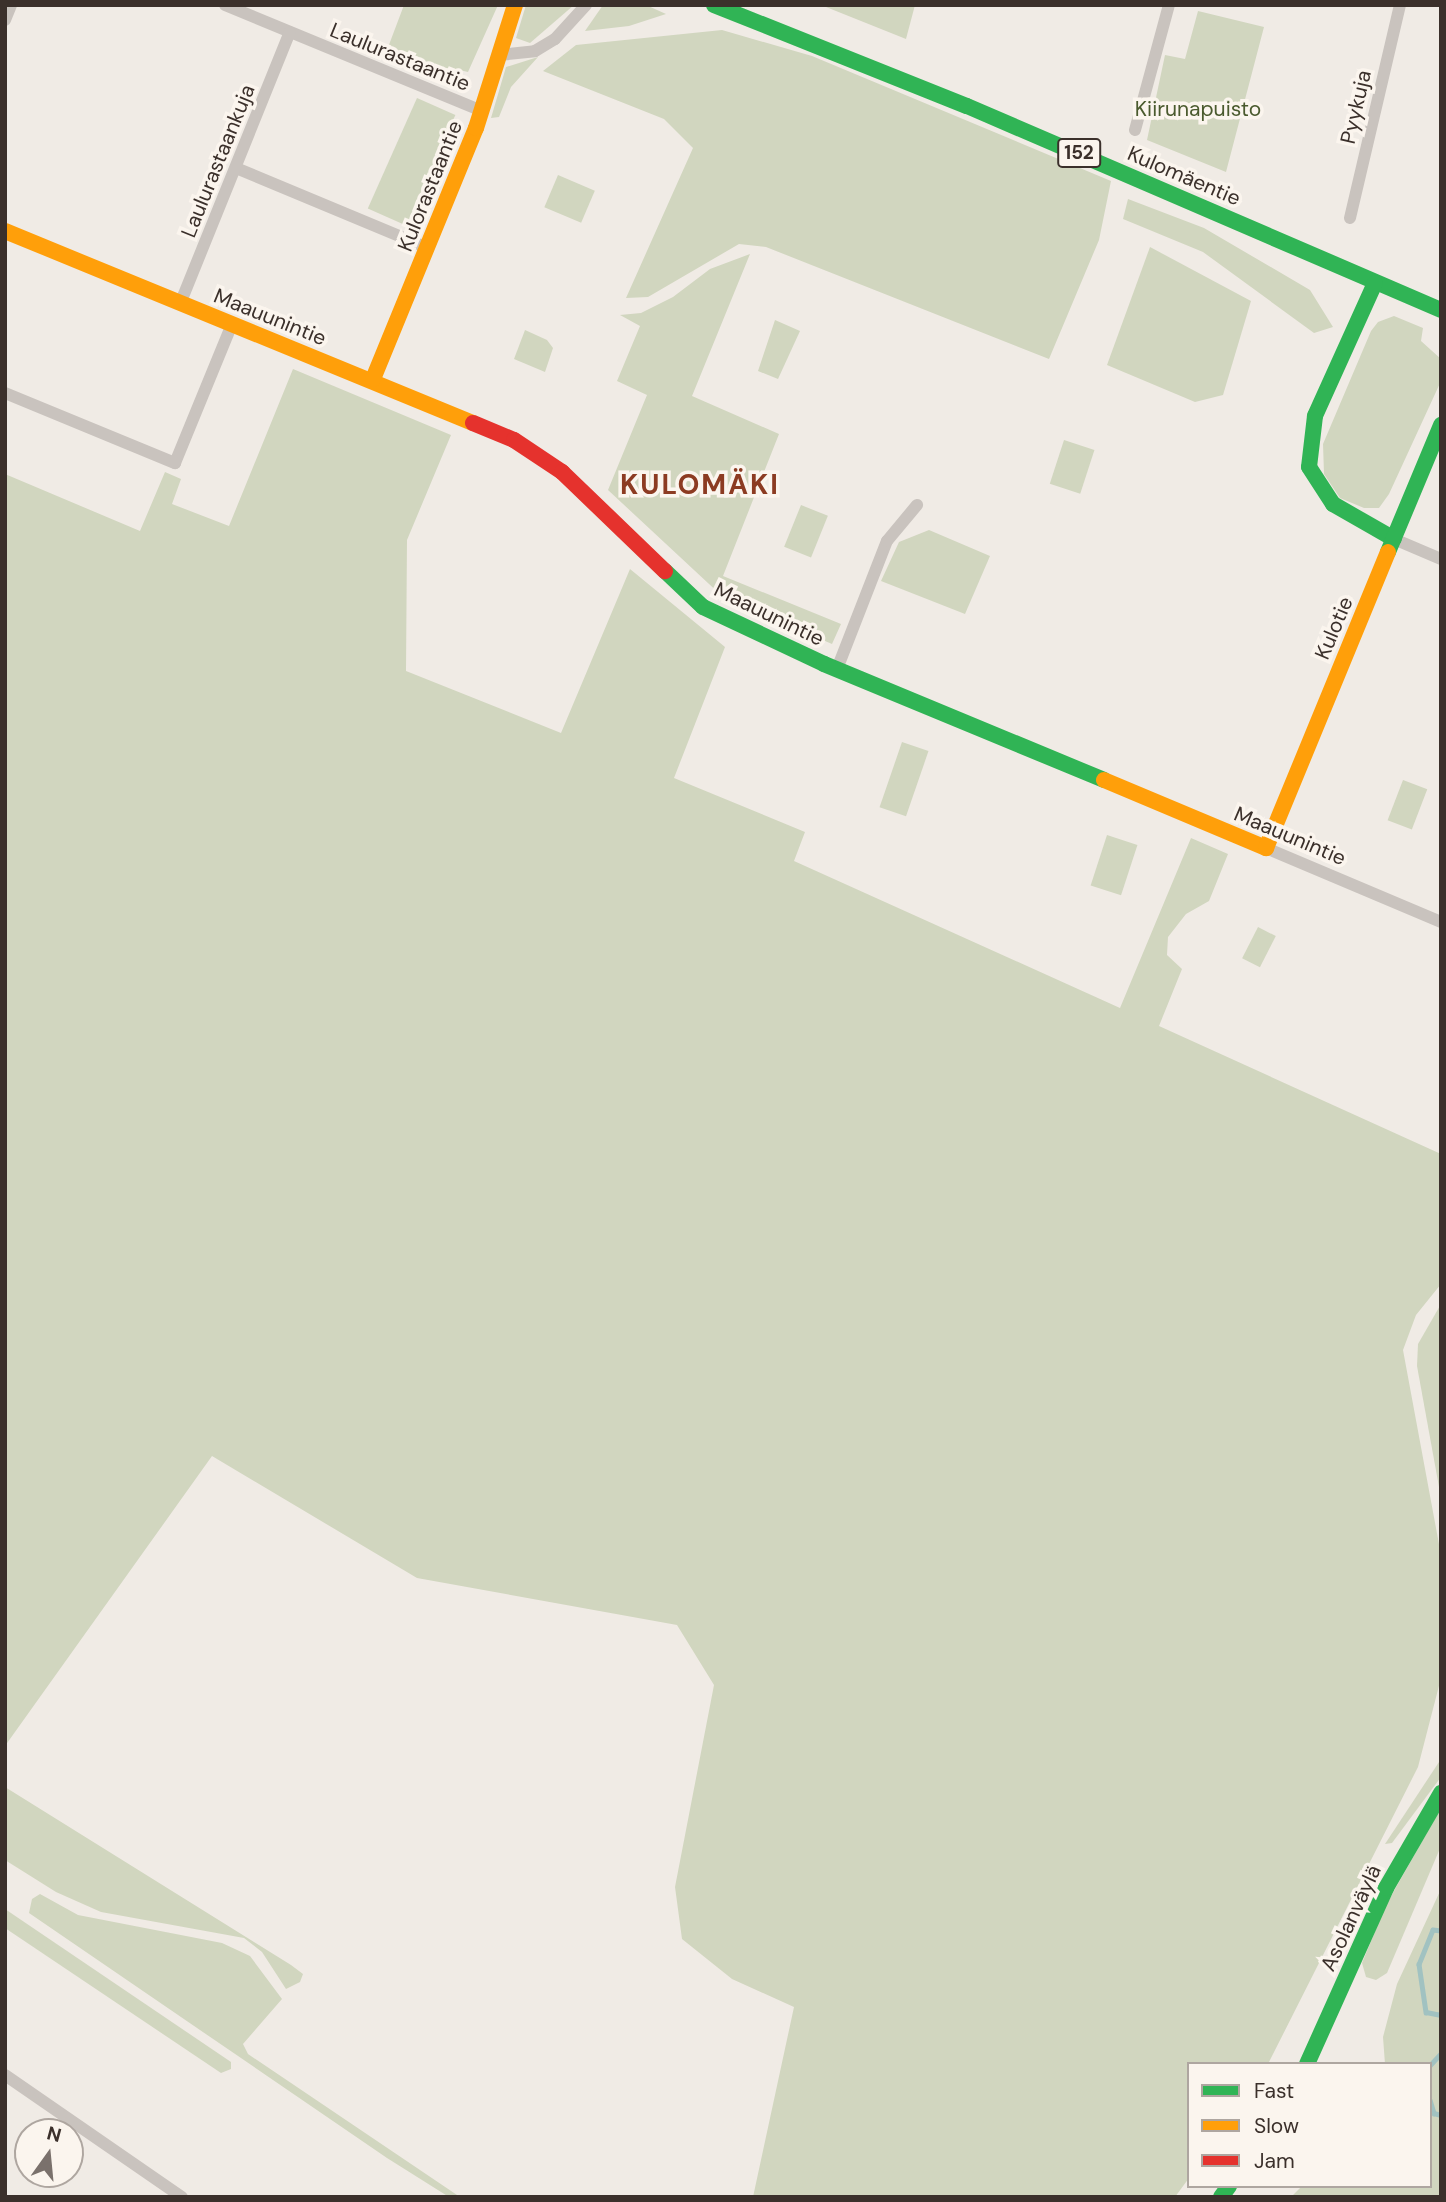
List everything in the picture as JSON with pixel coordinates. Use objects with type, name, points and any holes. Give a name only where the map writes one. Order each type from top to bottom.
[{"type":"street","points":[[5,20],[11,5]]},
{"type":"street","name":"Laulurastaantie","points":[[225,5],[482,111]]},
{"type":"street","name":"Kulorastaantie","points":[[373,379],[482,111],[515,5]]},
{"type":"street","points":[[499,55],[535,51],[555,39],[586,5]]},
{"type":"street","name":"Kulomäentie","points":[[714,5],[980,111],[1441,310]]},
{"type":"street","points":[[1135,130],[1169,5]]},
{"type":"street","name":"Pyykuja","points":[[1350,218],[1399,5]]},
{"type":"street","name":"Laulurastaankuja","points":[[180,304],[290,32]]},
{"type":"street","points":[[236,168],[428,248]]},
{"type":"street","name":"Maauunintie","points":[[5,231],[180,304],[373,379],[532,450],[562,472],[703,607],[837,669],[1441,922]]},
{"type":"street","points":[[1375,283],[1315,416],[1309,467],[1333,504],[1394,540],[1441,559]]},
{"type":"street","points":[[5,393],[175,463],[232,324]]},
{"type":"street","name":"Kulotie","points":[[1266,848],[1441,425]]},
{"type":"street","points":[[837,669],[887,541],[917,505]]},
{"type":"street","name":"Asolanväylä","points":[[1308,2062],[1352,1960],[1405,1852],[1441,1793]]},
{"type":"street","points":[[5,2075],[182,2197]]},
{"type":"green space","points":[[404,5],[498,5],[468,72],[451,68],[439,78],[384,58]]},
{"type":"green space","points":[[526,5],[574,5],[530,43],[516,38]]},
{"type":"green space","points":[[603,5],[646,5],[666,14],[629,26],[585,31]]},
{"type":"green space","points":[[821,5],[915,5],[906,39]]},
{"type":"green space","name":"Kiirunapuisto","points":[[1198,11],[1264,27],[1226,172],[1147,140],[1165,55],[1185,59]]},
{"type":"green space","points":[[722,30],[812,56],[1111,181],[1099,240],[1049,359],[766,247],[739,244],[648,297],[626,298],[693,148],[664,119],[543,71],[576,45]]},
{"type":"green space","points":[[538,57],[511,87],[499,117],[491,118],[506,67]]},
{"type":"green space","points":[[417,98],[455,115],[406,226],[368,209]]},
{"type":"green space","points":[[558,175],[595,191],[581,223],[544,207]]},
{"type":"green space","points":[[1128,199],[1204,228],[1310,290],[1333,327],[1314,333],[1203,252],[1123,219]]},
{"type":"green space","points":[[1150,247],[1251,301],[1223,395],[1195,402],[1107,365]]},
{"type":"green space","points":[[750,254],[692,396],[779,434],[723,576],[841,624],[832,644],[723,597],[608,490],[647,395],[617,381],[640,326],[620,315],[641,313],[673,297],[710,269]]},
{"type":"green space","points":[[1394,316],[1423,328],[1421,341],[1441,359],[1441,381],[1389,494],[1379,508],[1364,508],[1340,498],[1324,474],[1323,444],[1371,331],[1378,322]]},
{"type":"green space","points":[[775,320],[800,331],[778,379],[758,371]]},
{"type":"green space","points":[[525,330],[547,340],[553,348],[545,372],[514,359]]},
{"type":"green space","points":[[293,369],[451,435],[407,540],[406,671],[561,733],[630,569],[725,647],[674,778],[805,832],[794,861],[1120,1008],[1191,838],[1228,854],[1209,901],[1186,914],[1168,937],[1167,955],[1182,969],[1159,1026],[1441,1154],[1441,1284],[1416,1315],[1403,1350],[1441,1555],[1441,1678],[1418,1767],[1269,2062],[1187,2062],[1187,2181],[1175,2197],[753,2197],[794,2007],[732,1979],[682,1939],[675,1887],[714,1685],[677,1625],[417,1578],[212,1456],[5,1746],[5,474],[140,531],[165,472],[181,479],[172,504],[229,526]]},
{"type":"green space","points":[[1064,440],[1094,450],[1080,494],[1050,484]]},
{"type":"green space","points":[[801,505],[828,516],[811,558],[784,547]]},
{"type":"green space","points":[[929,530],[990,556],[965,614],[881,581],[899,542]]},
{"type":"green space","points":[[902,742],[928,751],[906,816],[880,807]]},
{"type":"green space","points":[[1403,780],[1427,789],[1412,829],[1388,820]]},
{"type":"green space","points":[[1107,835],[1137,845],[1121,895],[1091,885]]},
{"type":"green space","points":[[1258,927],[1276,936],[1260,967],[1242,958]]},
{"type":"green space","points":[[1441,1304],[1441,1498],[1417,1366],[1418,1344]]},
{"type":"green space","points":[[1441,1759],[1441,1777],[1392,1843],[1385,1844]]},
{"type":"green space","points":[[5,1787],[291,1965],[303,1974],[300,1982],[286,1989],[262,1952],[244,1938],[101,1912],[56,1892],[5,1860]]},
{"type":"green space","points":[[1441,1808],[1441,1846],[1387,1973],[1376,1980],[1366,1977],[1362,1963],[1386,1905]]},
{"type":"green space","points":[[1441,1889],[1441,2197],[1291,2197],[1300,2188],[1432,2188],[1432,2062],[1385,2062],[1383,2037],[1397,1984]]},
{"type":"green space","points":[[40,1894],[78,1915],[222,1943],[250,1956],[282,1999],[243,2044],[248,2054],[460,2197],[449,2197],[387,2158],[29,1913],[32,1899]]},
{"type":"green space","points":[[5,1909],[231,2062],[231,2069],[221,2073],[5,1928]]},
{"type":"waterway","points":[[1441,1931],[1433,1930],[1419,1964],[1426,2012],[1441,2015]]},
{"type":"waterway","points":[[1432,2063],[1441,2053]]},
{"type":"waterway","points":[[1432,2106],[1434,2113],[1441,2115]]},
{"type":"traffic: fast","points":[[714,5],[967,106],[1441,310]]},
{"type":"traffic: fast","points":[[1375,283],[1315,416],[1309,467],[1333,504],[1394,539]]},
{"type":"traffic: fast","points":[[1388,552],[1441,425]]},
{"type":"traffic: fast","points":[[665,571],[703,607],[824,664],[1104,780]]},
{"type":"traffic: fast","points":[[1308,2062],[1386,1888],[1441,1793]]},
{"type":"traffic: fast","points":[[1221,2197],[1228,2188]]},
{"type":"traffic: slow","points":[[373,379],[476,128],[515,5]]},
{"type":"traffic: slow","points":[[5,231],[473,423]]},
{"type":"traffic: slow","points":[[1104,780],[1266,848],[1388,552]]},
{"type":"traffic: jam","points":[[473,423],[514,440],[562,472],[665,571]]},
{"type":"district","name":"KULOMÄKI","points":[[700,485]]}]
